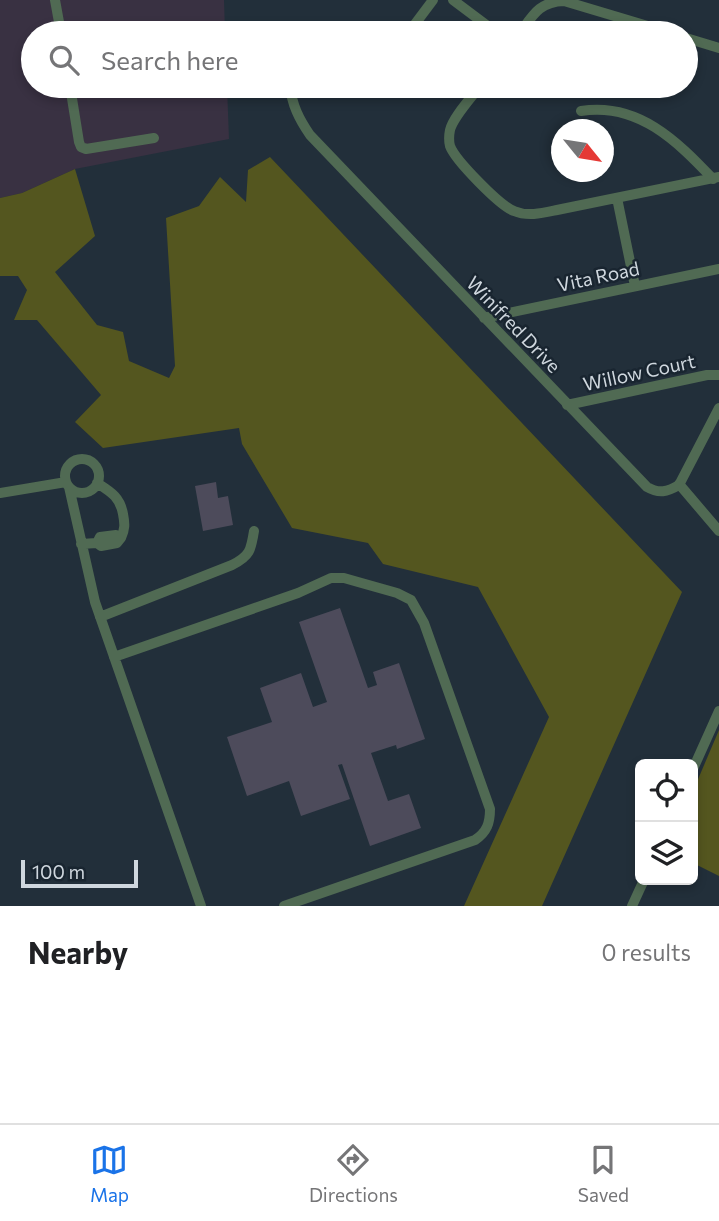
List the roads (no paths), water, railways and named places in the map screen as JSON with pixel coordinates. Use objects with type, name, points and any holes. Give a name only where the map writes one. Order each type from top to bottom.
[{"type":"street","points":[[55,0],[59,21]]},
{"type":"street","points":[[417,21],[433,0]]},
{"type":"street","points":[[453,0],[481,21]]},
{"type":"street","points":[[529,21],[542,6],[564,1],[631,21]]},
{"type":"street","points":[[698,42],[719,48]]},
{"type":"street","points":[[72,98],[81,147],[86,149],[154,138]]},
{"type":"street","name":"Winifred Drive","points":[[292,98],[298,117],[310,135],[647,487],[666,492],[679,484]]},
{"type":"street","points":[[471,98],[450,128],[451,147],[456,157],[481,183],[505,206],[515,211],[534,214],[716,178]]},
{"type":"street","points":[[581,111],[620,111],[651,125],[673,139],[716,178]]},
{"type":"street","points":[[617,198],[635,286]]},
{"type":"street","name":"Vita Road","points":[[484,317],[719,269]]},
{"type":"street","name":"Willow Court","points":[[567,405],[707,375],[719,375]]},
{"type":"street","points":[[719,408],[679,484],[719,531]]},
{"type":"street","points":[[67,484],[73,491],[90,491],[97,483],[98,472],[93,463],[83,459],[73,461],[65,476],[81,544],[100,617],[201,906]]},
{"type":"street","points":[[81,544],[97,543],[101,546],[117,543],[125,528],[122,504],[97,483]]},
{"type":"street","points":[[0,493],[67,484]]},
{"type":"street","points":[[100,617],[245,558],[252,547],[254,531]]},
{"type":"street","points":[[114,657],[286,597],[331,578],[344,578],[397,593],[411,600],[424,623],[490,809],[488,826],[483,835],[475,840],[284,906]]},
{"type":"street","points":[[697,759],[719,711]]},
{"type":"street","points":[[632,906],[642,885]]}]
